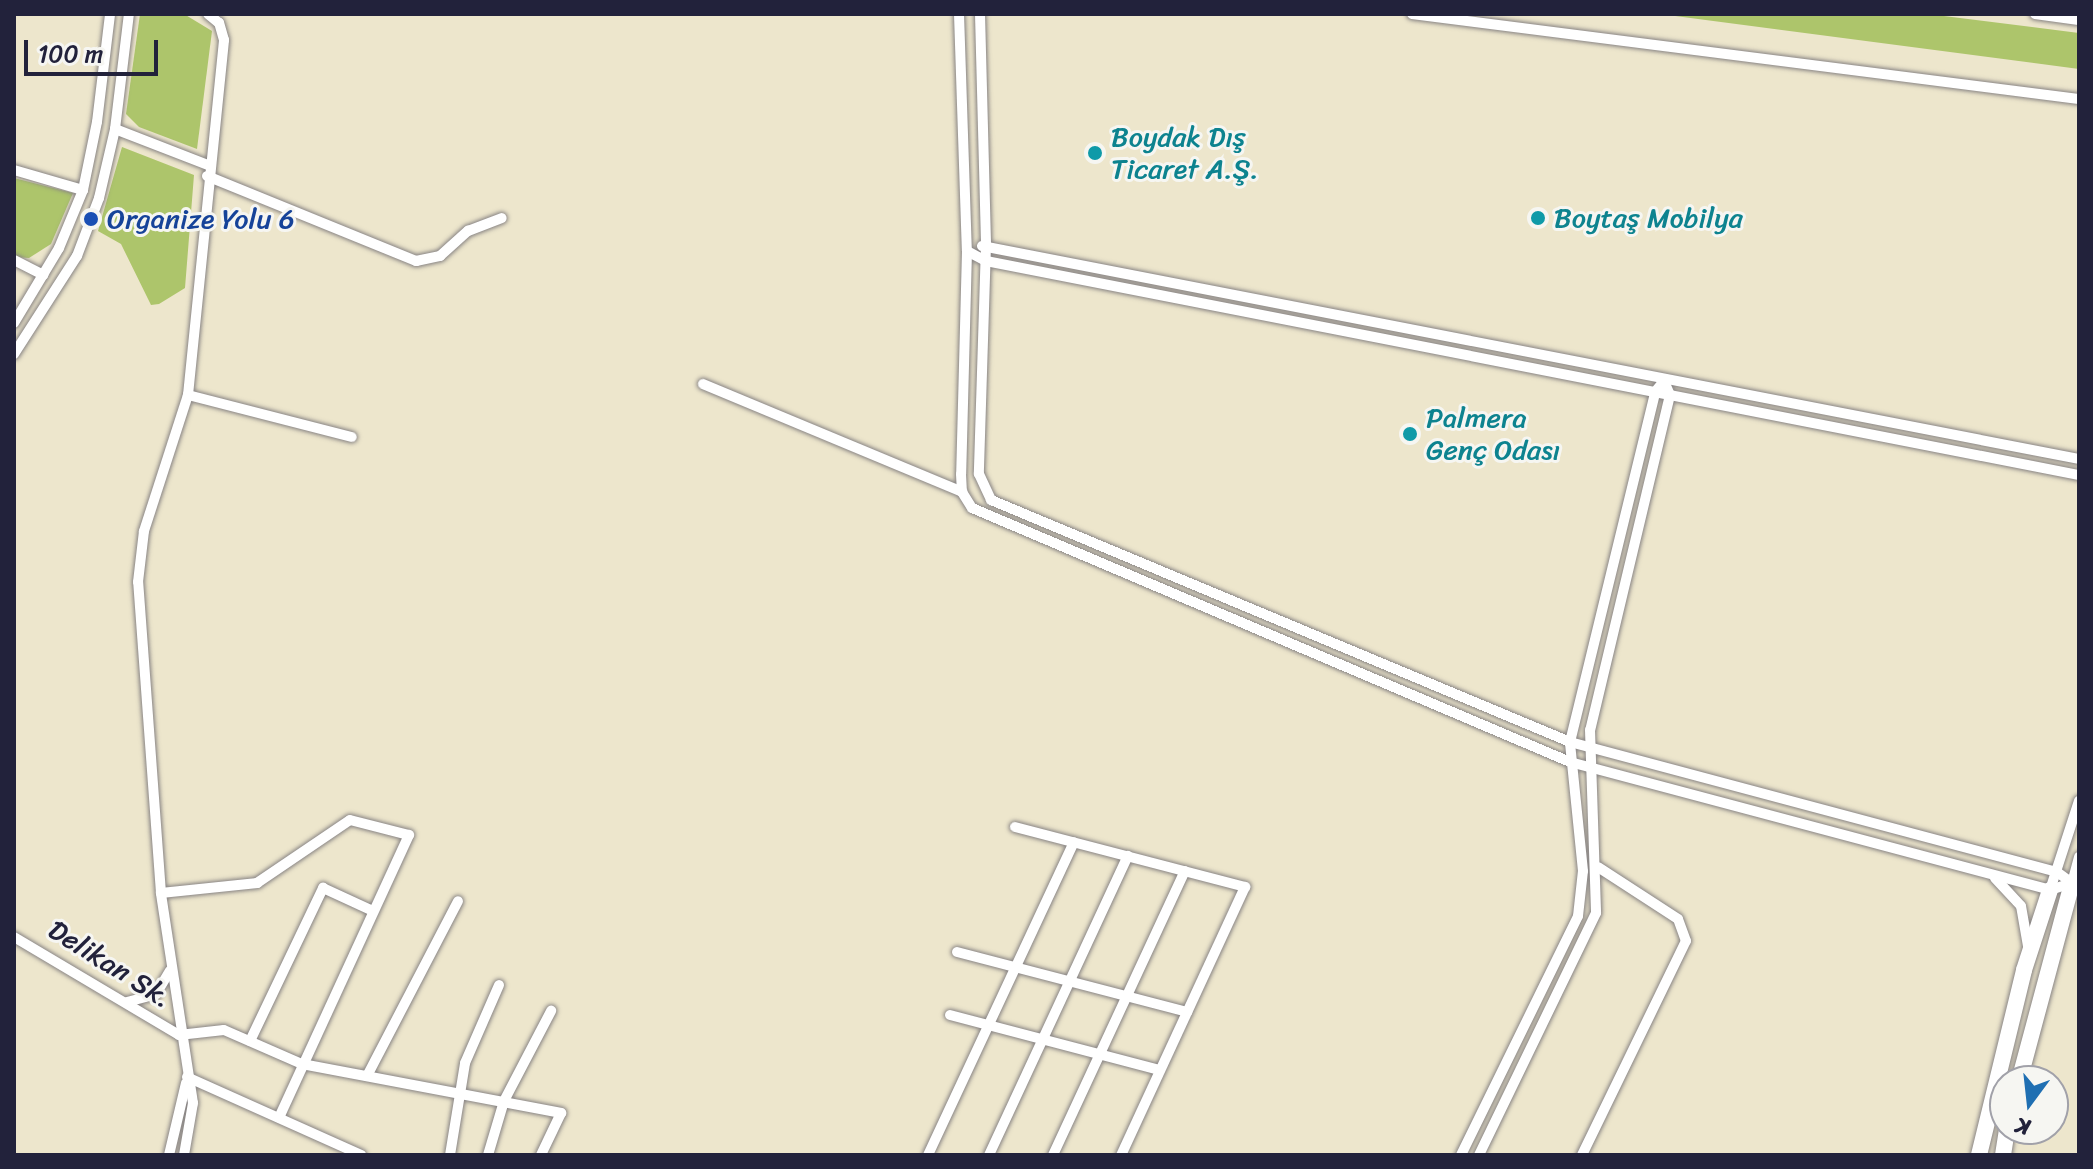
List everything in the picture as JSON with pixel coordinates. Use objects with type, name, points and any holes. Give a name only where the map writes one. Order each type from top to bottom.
[{"type":"highway","points":[[2023,1065],[2072,883]]},
{"type":"highway","points":[[1979,1155],[2024,970],[2050,890]]},
{"type":"street","points":[[14,323],[43,275],[83,190],[110,14]]},
{"type":"street","points":[[14,354],[77,256],[99,198],[115,129],[129,14]]},
{"type":"street","points":[[184,1155],[193,1103],[179,1035],[161,893],[139,646],[138,567],[144,531],[188,395],[207,170],[224,40],[220,18],[208,14]]},
{"type":"street","points":[[959,14],[967,251],[962,492]]},
{"type":"street","points":[[980,14],[986,261],[979,474],[991,500],[1570,742],[2057,872],[2072,883]]},
{"type":"street","points":[[1412,14],[2079,99]]},
{"type":"street","points":[[2035,14],[2079,20]]},
{"type":"street","points":[[115,129],[416,261],[440,256],[468,231],[502,218]]},
{"type":"street","points":[[14,170],[83,190]]},
{"type":"street","points":[[967,251],[986,245],[1664,381],[2079,459]]},
{"type":"street","points":[[967,251],[986,261],[2079,475]]},
{"type":"street","points":[[14,260],[43,275]]},
{"type":"street","points":[[1461,1155],[1578,916],[1583,871],[1570,742],[1655,392],[1664,381]]},
{"type":"street","points":[[1479,1155],[1589,936],[1598,903],[1594,768],[1589,748],[1670,395],[1664,381]]},
{"type":"street","points":[[703,384],[962,492],[984,516],[1570,762],[2050,890],[2072,883]]},
{"type":"street","points":[[188,395],[352,437]]},
{"type":"street","points":[[2050,890],[2079,801]]},
{"type":"street","points":[[161,893],[257,883],[293,863],[336,825],[361,820],[409,835],[279,1117]]},
{"type":"street","points":[[1015,827],[1245,887],[1121,1155]]},
{"type":"street","points":[[928,1155],[1074,842]]},
{"type":"street","points":[[989,1155],[1128,856]]},
{"type":"street","points":[[2072,883],[2078,861]]},
{"type":"street","points":[[1582,1155],[1686,941],[1678,919],[1598,867]]},
{"type":"street","points":[[1053,1155],[1185,871]]},
{"type":"street","points":[[1990,874],[2023,912],[2024,970]]},
{"type":"street","points":[[250,1041],[323,888],[373,911]]},
{"type":"street","points":[[367,1076],[458,901]]},
{"type":"street","name":"Delikan Sk.","points":[[14,937],[179,1035]]},
{"type":"street","points":[[957,952],[1187,1012]]},
{"type":"street","points":[[127,1002],[156,994],[171,970]]},
{"type":"street","points":[[450,1155],[464,1094],[465,1063],[499,985]]},
{"type":"street","points":[[488,1155],[504,1101],[551,1011]]},
{"type":"street","points":[[950,1015],[1160,1070]]},
{"type":"street","points":[[179,1035],[224,1030],[302,1064],[561,1113],[541,1155]]},
{"type":"street","points":[[187,1077],[361,1155]]},
{"type":"street","points":[[169,1155],[187,1077]]},
{"type":"green space","points":[[140,14],[184,14],[212,31],[197,149],[139,127],[126,114]]},
{"type":"green space","points":[[1660,14],[1928,14],[2079,33],[2079,69]]},
{"type":"green space","points":[[122,147],[194,175],[185,288],[159,304],[151,305],[121,244],[98,231]]},
{"type":"green space","points":[[14,178],[73,193],[51,244],[29,258],[14,257]]},
{"type":"place","name":"Boydak Dış Ticaret A.Ş.","points":[[1095,153]]},
{"type":"place","name":"Boytaş Mobilya","points":[[1538,218]]},
{"type":"place","name":"Organize Yolu 6","points":[[91,219]]},
{"type":"place","name":"Palmera Genç Odası","points":[[1410,434]]}]
